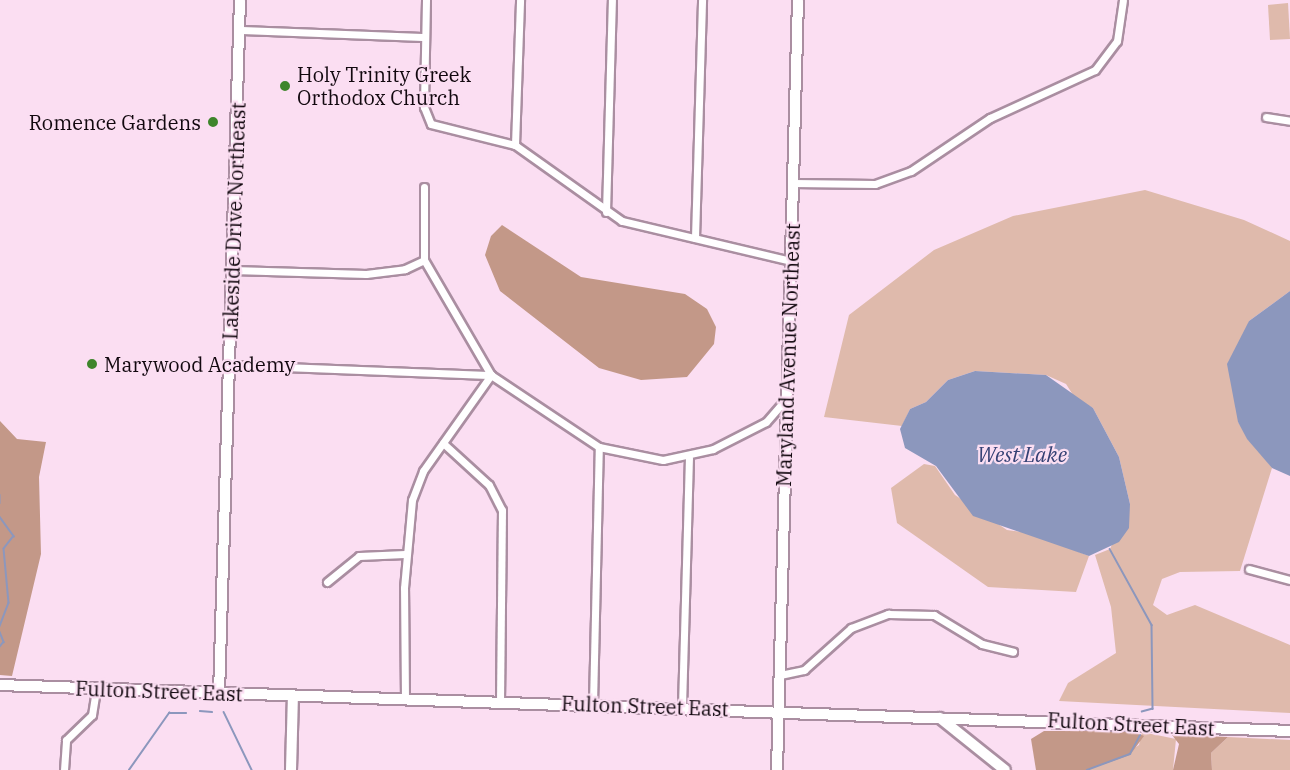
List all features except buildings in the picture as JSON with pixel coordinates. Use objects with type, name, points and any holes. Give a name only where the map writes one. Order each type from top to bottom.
[{"type":"street","name":"Lakeside Drive Northeast","points":[[219,694],[240,0]]},
{"type":"street","points":[[426,0],[424,106],[431,124],[515,145],[606,212],[695,238],[791,261]]},
{"type":"street","points":[[515,145],[520,0]]},
{"type":"street","points":[[606,212],[612,0]]},
{"type":"street","points":[[695,238],[702,0]]},
{"type":"street","name":"Maryland Avenue Northeast","points":[[777,770],[798,0]]},
{"type":"street","points":[[793,183],[875,184],[912,171],[990,118],[1095,70],[1117,41],[1123,0]]},
{"type":"street","points":[[239,30],[425,37]]},
{"type":"street","points":[[1266,117],[1290,122]]},
{"type":"street","points":[[424,187],[424,260],[490,375],[599,447],[633,457],[689,458],[766,422],[786,399]]},
{"type":"street","points":[[233,270],[366,274],[405,269],[424,260]]},
{"type":"street","points":[[230,365],[490,375]]},
{"type":"street","points":[[405,699],[405,554],[417,482],[490,375]]},
{"type":"street","points":[[443,443],[489,485],[502,510],[500,703]]},
{"type":"street","points":[[593,704],[599,447]]},
{"type":"street","points":[[682,706],[689,458]]},
{"type":"street","points":[[327,582],[359,556],[405,554]]},
{"type":"street","points":[[1249,568],[1290,580]]},
{"type":"street","points":[[780,675],[804,670],[851,628],[888,614],[933,615],[982,644],[1013,652]]},
{"type":"street","name":"Fulton Street East","points":[[0,685],[219,694],[935,715],[1290,732]]},
{"type":"street","points":[[64,770],[66,740],[92,715],[96,689]]},
{"type":"street","points":[[291,770],[292,696]]},
{"type":"street","points":[[935,715],[1005,770]]},
{"type":"shaded area","points":[[1288,3],[1290,39],[1270,40],[1268,5]]},
{"type":"shaded area","points":[[1145,190],[1244,220],[1290,241],[1290,291],[1249,321],[1238,422],[1272,468],[1240,571],[1180,572],[1162,579],[1153,605],[1167,615],[1195,605],[1290,645],[1290,713],[1059,701],[1068,683],[1116,653],[1111,607],[1095,555],[1110,549],[1130,504],[1119,457],[1093,408],[1075,398],[1066,384],[1046,375],[975,371],[948,380],[926,402],[910,409],[902,426],[824,417],[849,315],[934,250],[1013,216]]},
{"type":"shaded area","points":[[502,225],[581,277],[685,294],[707,309],[716,327],[714,344],[687,377],[641,380],[599,368],[500,291],[485,255],[491,236]]},
{"type":"shaded area","points":[[0,421],[17,439],[46,442],[39,477],[41,554],[12,676],[0,675]]},
{"type":"shaded area","points":[[924,464],[935,466],[955,495],[1007,530],[1031,533],[1089,556],[1076,592],[988,587],[897,523],[891,488]]},
{"type":"shaded area","points":[[1044,731],[1133,731],[1144,736],[1130,755],[1087,770],[1036,770],[1031,739]]},
{"type":"shaded area","points":[[1142,732],[1176,739],[1173,770],[1087,770],[1121,757],[1139,745]]},
{"type":"shaded area","points":[[1172,735],[1228,737],[1211,753],[1212,770],[1173,770],[1179,744]]},
{"type":"shaded area","points":[[1228,737],[1290,740],[1290,770],[1212,770],[1211,753]]},
{"type":"water","points":[[1290,291],[1290,476],[1272,468],[1247,439],[1238,422],[1227,364],[1249,321]]},
{"type":"water","name":"West Lake","points":[[975,371],[1046,375],[1093,408],[1119,457],[1130,504],[1129,528],[1119,542],[1089,556],[973,516],[936,466],[905,448],[900,429],[910,409],[926,402],[948,380]]},
{"type":"waterway","points":[[0,495],[0,503]]},
{"type":"waterway","points":[[0,517],[14,536],[4,549],[9,603],[0,626]]},
{"type":"waterway","points":[[1110,549],[1152,625],[1153,709],[1142,712]]},
{"type":"waterway","points":[[0,632],[4,642],[0,647]]},
{"type":"waterway","points":[[200,711],[212,712]]},
{"type":"waterway","points":[[224,712],[252,770]]},
{"type":"waterway","points":[[129,770],[169,713],[186,713]]},
{"type":"waterway","points":[[1087,770],[1130,754],[1140,735]]},
{"type":"place","name":"Holy Trinity Greek Orthodox Church","points":[[285,86]]},
{"type":"place","name":"Romence Gardens","points":[[213,122]]},
{"type":"place","name":"Marywood Academy","points":[[92,364]]}]
